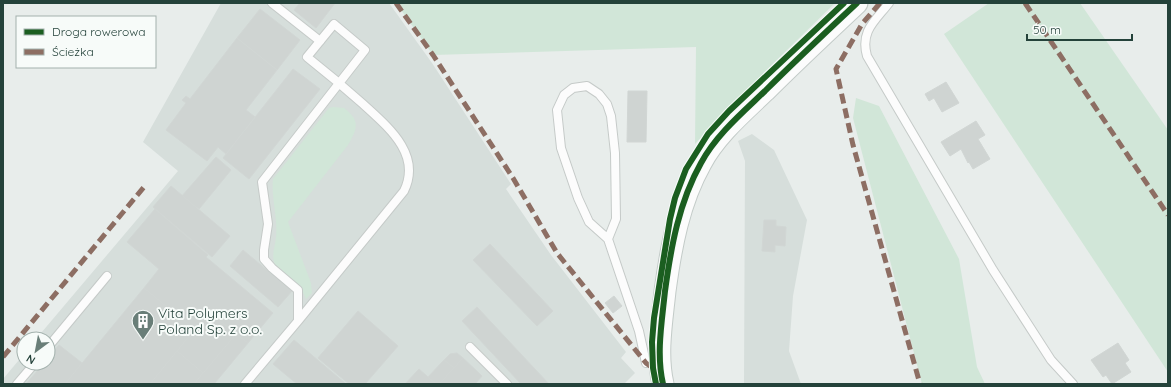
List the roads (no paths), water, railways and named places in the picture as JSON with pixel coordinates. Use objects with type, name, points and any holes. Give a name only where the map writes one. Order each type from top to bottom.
[{"type":"street","points":[[664,384],[661,372],[660,349],[667,280],[673,242],[680,213],[687,192],[698,168],[714,144],[738,117],[857,3]]},
{"type":"lane","points":[[272,3],[320,41]]},
{"type":"lane","points":[[889,3],[867,32],[865,47],[867,56],[993,270],[1051,360],[1072,384]]},
{"type":"lane","points":[[245,384],[298,322],[404,191],[408,178],[409,170],[407,158],[398,138],[390,128],[339,83],[307,57],[334,24],[366,50],[339,83],[262,182],[268,224],[264,259],[272,268],[298,290],[298,322]]},
{"type":"lane","points":[[608,239],[616,219],[615,153],[611,116],[606,104],[599,94],[587,86],[573,88],[564,95],[558,110],[561,148],[578,198],[589,222],[608,239],[638,331],[646,363]]},
{"type":"lane","points":[[56,337],[107,276]]},
{"type":"lane","points":[[470,347],[507,384]]},
{"type":"lane","points":[[17,384],[28,371]]},
{"type":"place","name":"Vita Polymers Poland Sp. z o.o.","points":[[143,340]]}]
